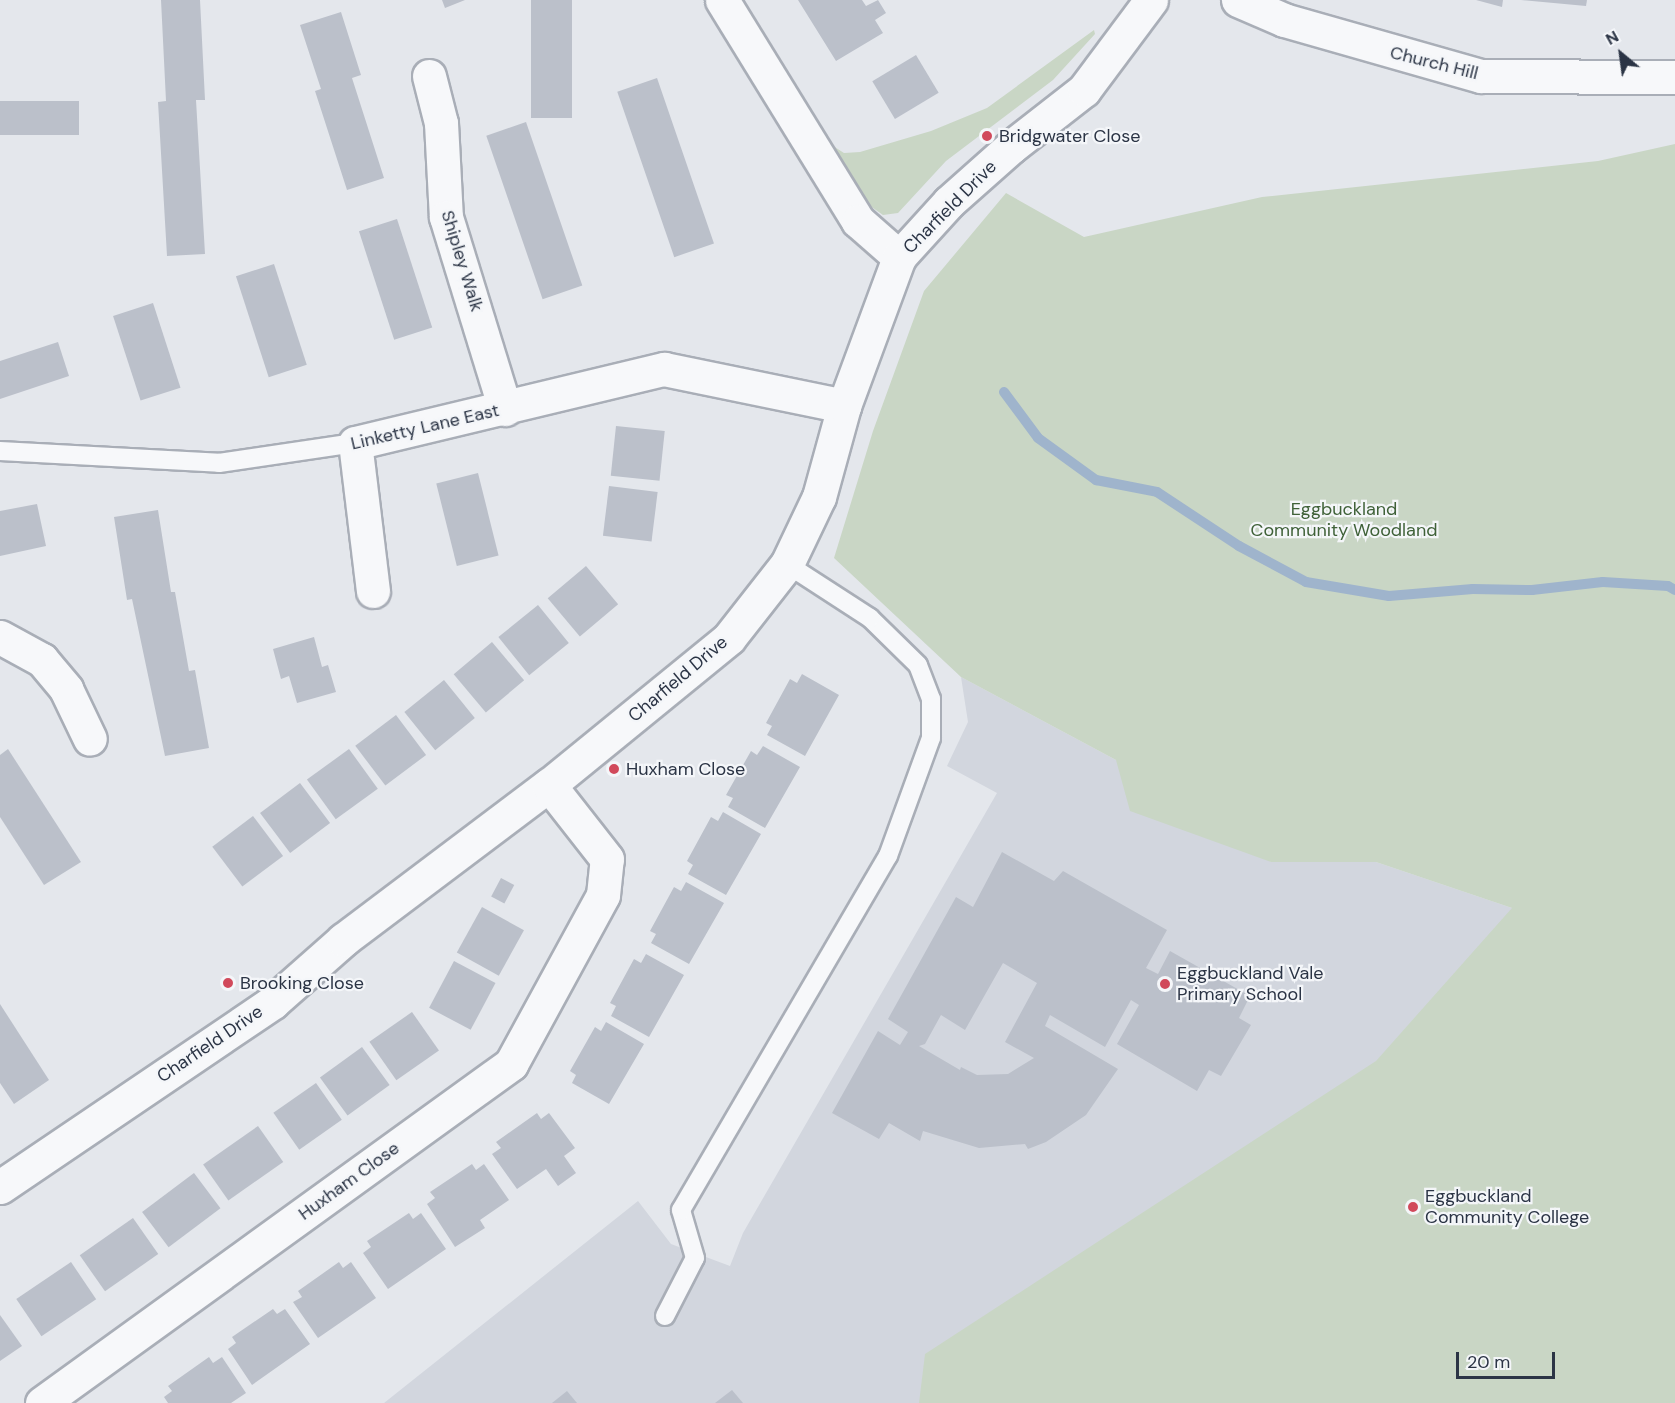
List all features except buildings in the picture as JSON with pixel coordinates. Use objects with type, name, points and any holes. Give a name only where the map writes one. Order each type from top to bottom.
[{"type":"street","points":[[722,0],[858,221],[899,257]]},
{"type":"street","name":"Charfield Drive","points":[[0,1187],[273,1002],[343,940],[549,784],[729,638],[787,564],[819,497],[844,406],[899,257],[958,194],[1084,90],[1151,0]]},
{"type":"street","name":"Church Hill","points":[[1238,0],[1284,20],[1481,76],[1675,77]]},
{"type":"street","name":"Shipley Walk","points":[[429,76],[441,123],[446,217],[505,409]]},
{"type":"street","name":"Linketty Lane East","points":[[355,443],[505,409],[664,369],[844,406]]},
{"type":"street","points":[[355,443],[373,591]]},
{"type":"street","points":[[0,637],[42,660],[66,689],[90,739]]},
{"type":"street","name":"Huxham Close","points":[[42,1403],[511,1064],[603,894],[607,859],[549,784]]},
{"type":"lane","name":"Linketty Lane East","points":[[0,451],[219,463],[355,443]]},
{"type":"lane","points":[[665,1316],[695,1258],[681,1210],[888,856],[932,738],[931,699],[918,665],[870,618],[787,564]]},
{"type":"shaded area","points":[[961,677],[1116,760],[1271,862],[1376,862],[1512,908],[1675,1403],[384,1403],[638,1201],[671,1244],[730,1266],[743,1233],[997,793],[947,766],[968,722]]},
{"type":"green space","points":[[1094,30],[1095,34],[1053,80],[946,161],[898,213],[883,215],[866,203],[833,146],[844,153],[860,152],[931,131],[987,108]]},
{"type":"green space","name":"Eggbuckland Community Woodland","points":[[1675,144],[1675,1403],[919,1403],[925,1354],[1376,1061],[1512,908],[1376,862],[1271,862],[1130,811],[1116,760],[961,677],[834,558],[873,431],[924,291],[1006,193],[1084,237],[1262,197],[1598,161]]},
{"type":"waterway","points":[[1004,392],[1038,438],[1096,480],[1157,492],[1239,546],[1306,582],[1389,596],[1473,589],[1532,590],[1603,582],[1668,586],[1675,590]]},
{"type":"place","name":"Bridgwater Close","points":[[987,136]]},
{"type":"place","name":"Huxham Close","points":[[614,769]]},
{"type":"place","name":"Brooking Close","points":[[228,983]]},
{"type":"place","name":"Eggbuckland Vale Primary School","points":[[1165,984]]},
{"type":"place","name":"Eggbuckland Community College","points":[[1413,1207]]}]
